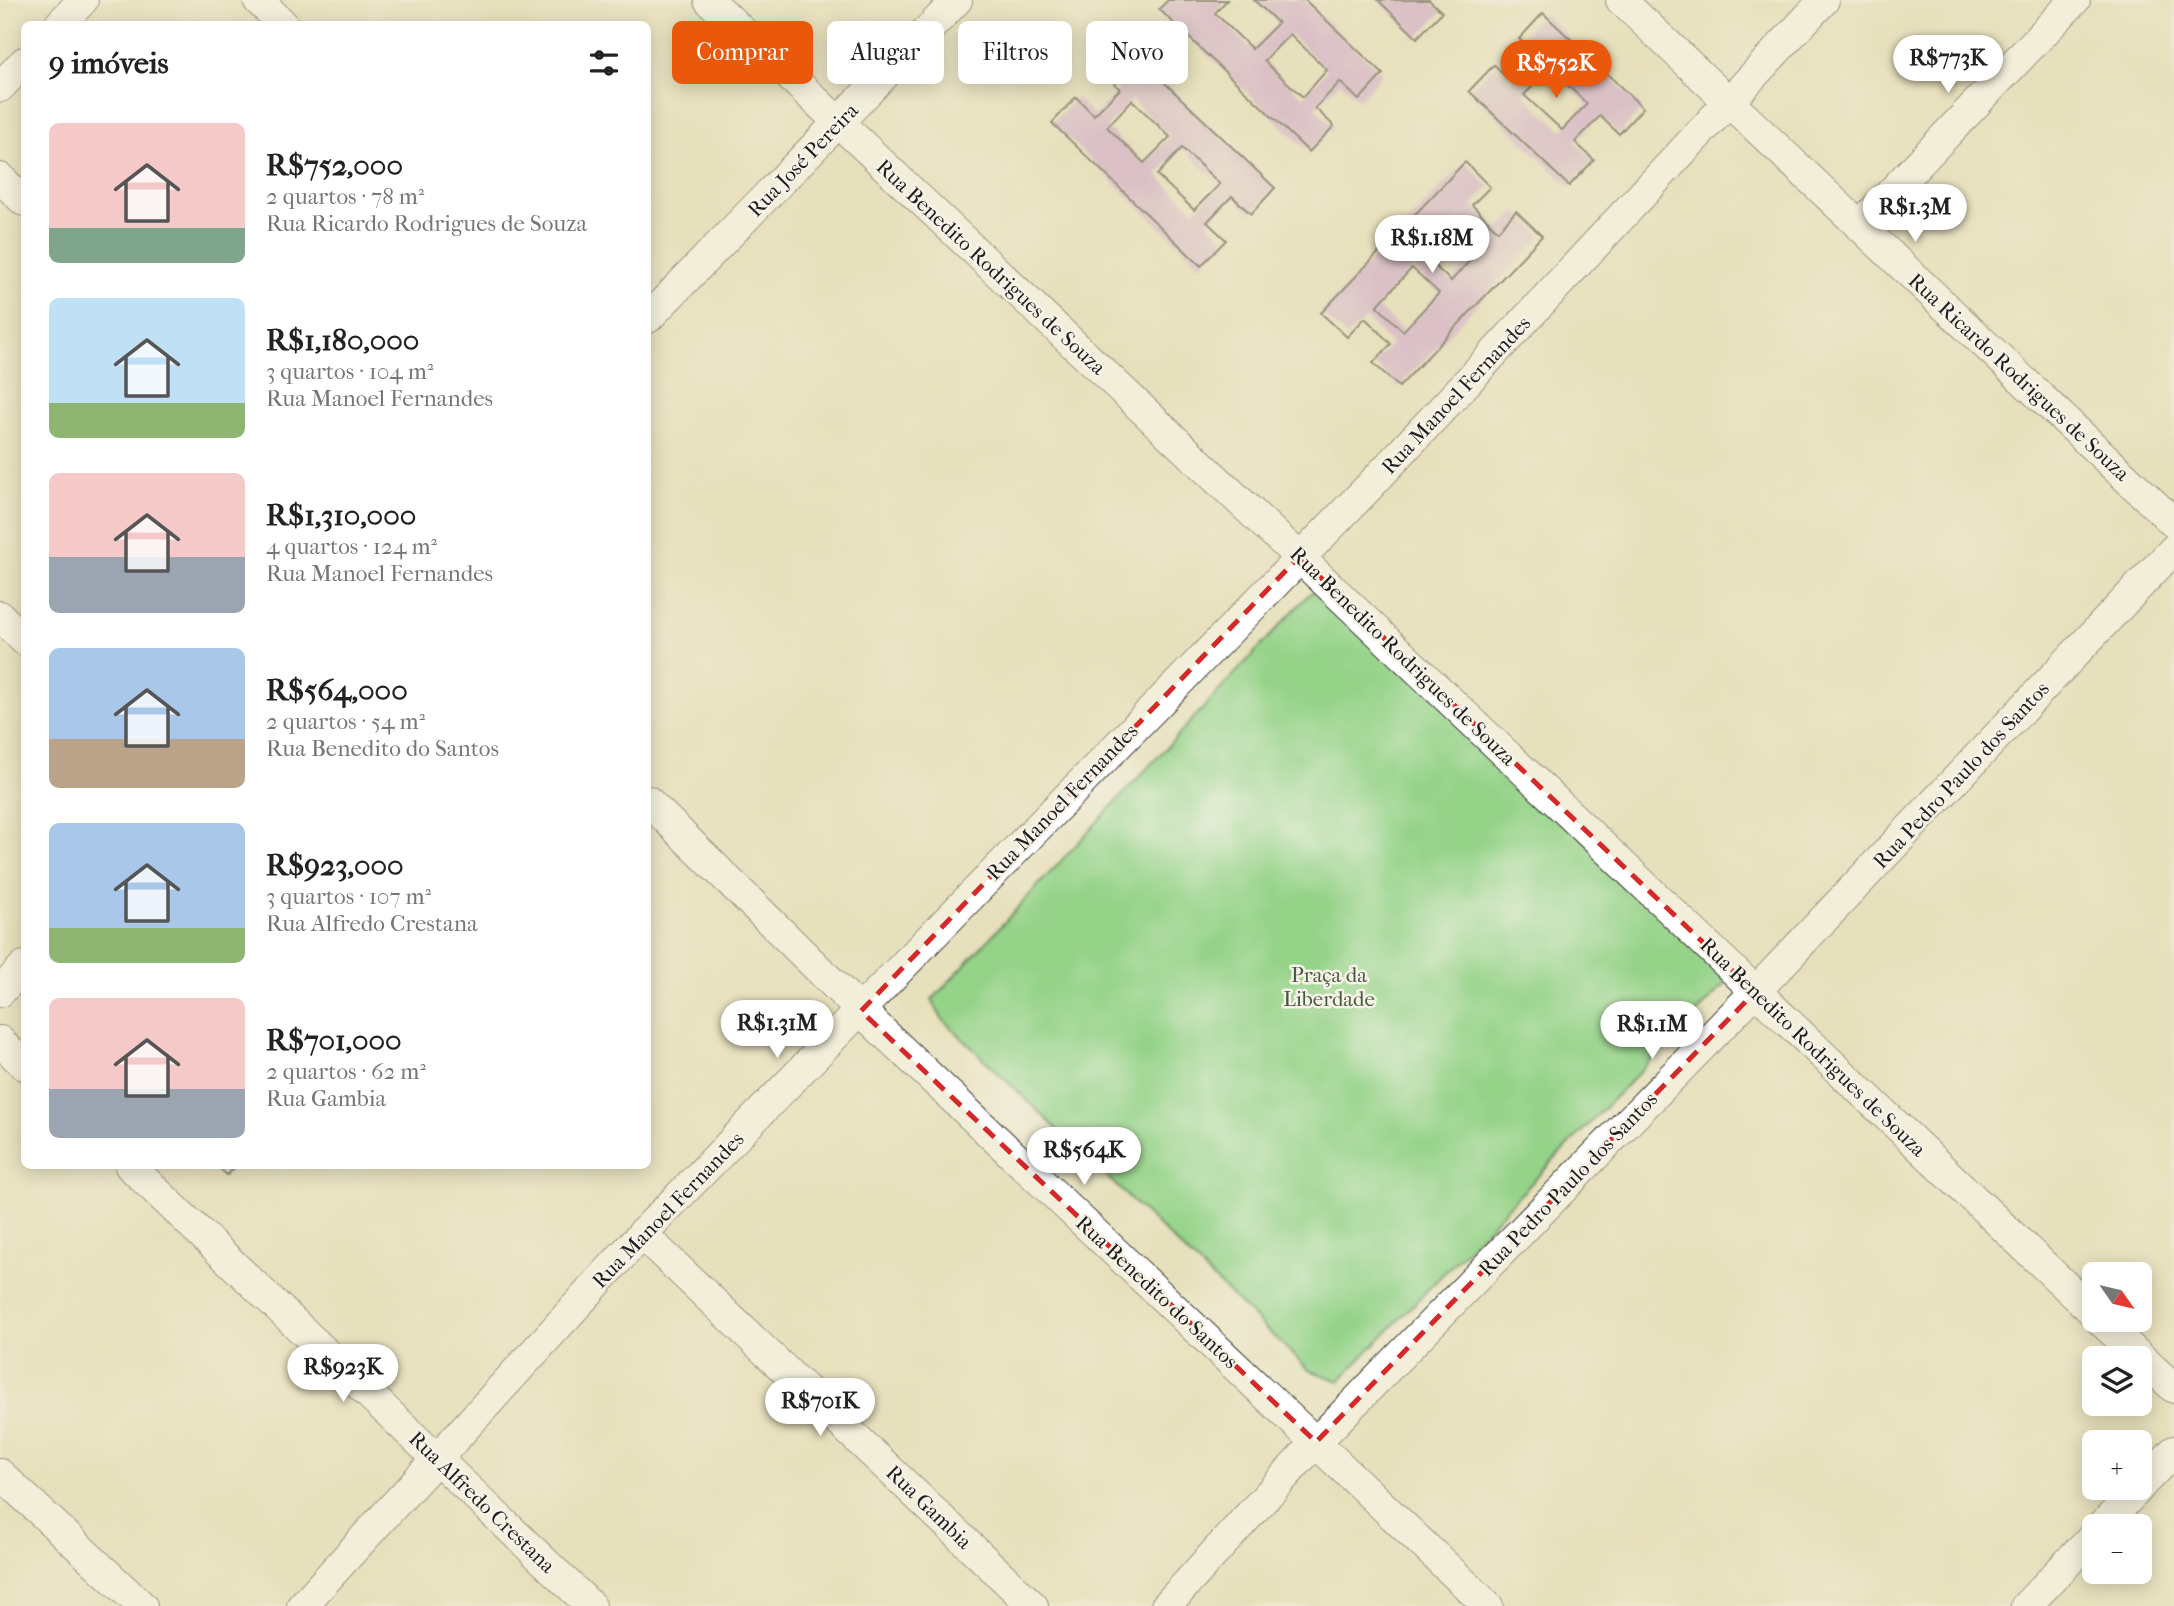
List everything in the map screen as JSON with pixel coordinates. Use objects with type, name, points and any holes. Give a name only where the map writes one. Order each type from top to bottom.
[{"type":"street","points":[[63,21],[83,0]]},
{"type":"street","points":[[258,0],[280,21]]},
{"type":"street","name":"Rua Benedito Rodrigues de Souza","points":[[709,0],[2082,1302]]},
{"type":"street","name":"Rua José Pereira","points":[[651,315],[957,0]]},
{"type":"street","name":"Rua Ricardo Rodrigues de Souza","points":[[1621,0],[2174,523]]},
{"type":"street","name":"Rua Manoel Fernandes","points":[[302,1606],[642,1234],[1368,488],[1824,0]]},
{"type":"street","points":[[1859,226],[2075,0]]},
{"type":"street","points":[[0,88],[21,65]]},
{"type":"street","points":[[0,178],[21,198]]},
{"type":"street","name":"Rua Pedro Paulo dos Santos","points":[[1166,1606],[1316,1442],[1755,992],[2174,549]]},
{"type":"street","points":[[0,616],[21,637]]},
{"type":"street","name":"Rua Benedito do Santos","points":[[651,804],[861,1011],[1488,1606]]},
{"type":"street","points":[[0,992],[21,969]]},
{"type":"street","points":[[0,1041],[21,1062]]},
{"type":"street","name":"Rua Alfredo Crestana","points":[[133,1169],[591,1606]]},
{"type":"street","name":"Rua Gambia","points":[[642,1234],[1033,1606]]},
{"type":"street","points":[[2113,1332],[2174,1388]]},
{"type":"street","points":[[2152,1474],[2174,1451]]},
{"type":"street","points":[[0,1474],[142,1606]]},
{"type":"street","points":[[2114,1514],[2127,1500]]},
{"type":"street","points":[[2026,1606],[2082,1548]]},
{"type":"highlighted area","points":[[1299,557],[1755,992],[1316,1442],[861,1011]]},
{"type":"green space","name":"Praça da Liberdade","points":[[1321,588],[1723,973],[1725,984],[1339,1381],[1309,1370],[942,1019],[932,1000],[1309,594]]},
{"type":"building","points":[[1168,0],[1227,0],[1215,13],[1252,49],[1278,23],[1254,0],[1305,0],[1383,74],[1359,100],[1340,82],[1315,108],[1334,126],[1309,152],[1188,37],[1188,21],[1172,21],[1159,9]],"holes":[[[1290,34],[1327,70],[1303,97],[1264,61]]]},
{"type":"building","points":[[1378,0],[1429,0],[1442,12],[1417,38]]},
{"type":"building","points":[[1543,13],[1643,108],[1619,134],[1600,116],[1575,142],[1594,160],[1569,186],[1469,91],[1494,65],[1512,83],[1538,57],[1519,39]],"holes":[[[1550,68],[1587,104],[1562,130],[1524,95]]]},
{"type":"building","points":[[1115,84],[1166,84],[1275,188],[1251,214],[1232,196],[1207,222],[1226,240],[1201,266],[1052,123],[1076,97],[1094,115],[1120,89]],"holes":[[[1132,100],[1170,137],[1144,163],[1107,127]],[[1182,148],[1220,184],[1194,210],[1157,175]]]},
{"type":"building","points":[[1465,162],[1490,187],[1472,205],[1498,231],[1516,211],[1542,236],[1399,387],[1373,363],[1391,344],[1365,318],[1347,337],[1321,313]],"holes":[[[1460,218],[1486,243],[1451,281],[1424,256]],[[1412,268],[1439,293],[1403,331],[1377,306]]]},
{"type":"building","points":[[220,1169],[233,1169],[227,1175]]}]
